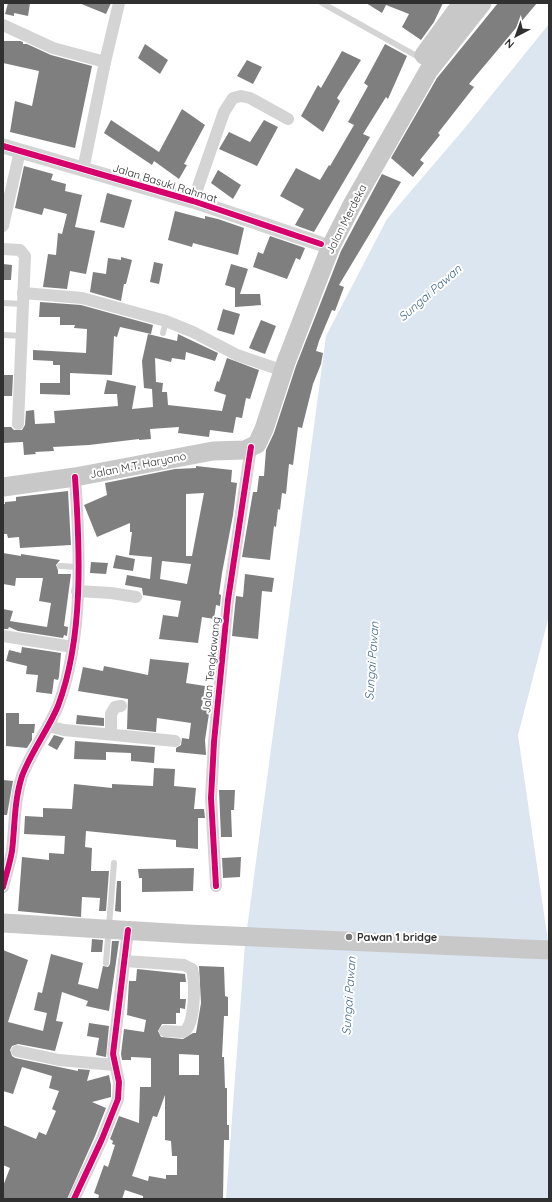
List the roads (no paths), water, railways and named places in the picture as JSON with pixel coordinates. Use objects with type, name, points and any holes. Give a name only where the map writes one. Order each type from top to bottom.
[{"type":"main road","name":"Jalan Merdeka","points":[[241,448],[257,444],[262,436],[286,362],[331,246],[422,59],[462,3]]},
{"type":"main road","name":"Jalan Merdeka","points":[[241,448],[253,431],[305,281],[320,244],[381,142],[429,70],[482,3]]},
{"type":"main road","name":"Jalan M.T. Haryono","points":[[3,487],[75,477],[241,448]]},
{"type":"main road","points":[[3,923],[187,934],[549,950]]},
{"type":"street","points":[[83,170],[105,62],[119,3]]},
{"type":"street","points":[[3,26],[53,48],[105,62]]},
{"type":"street","points":[[193,201],[220,121],[233,98],[241,96],[250,98],[288,119]]},
{"type":"street","name":"Jalan Basuki Rahmat","points":[[3,146],[193,201],[320,244]]},
{"type":"street","points":[[3,226],[20,151]]},
{"type":"street","points":[[3,249],[20,250],[25,254],[23,336],[18,424]]},
{"type":"street","points":[[23,299],[82,298],[166,321],[194,332],[237,355],[275,368]]},
{"type":"street","name":"Jalan Tengkawang","points":[[216,886],[211,798],[214,742],[241,448]]},
{"type":"street","points":[[3,887],[11,855],[15,808],[22,776],[48,726],[63,689],[73,647],[80,537],[75,477]]},
{"type":"street","points":[[77,591],[111,593],[136,597]]},
{"type":"street","points":[[3,636],[73,647]]},
{"type":"street","points":[[111,734],[112,712],[115,706],[121,706]]},
{"type":"street","points":[[48,726],[64,730],[175,741]]},
{"type":"street","points":[[74,1199],[102,1139],[118,1099],[118,1082],[113,1054],[128,930]]},
{"type":"street","points":[[124,961],[184,965],[192,969],[193,1004],[189,1027],[183,1032],[165,1031]]},
{"type":"street","points":[[17,1051],[59,1060],[114,1065]]},
{"type":"lane","points":[[322,3],[422,59]]},
{"type":"lane","points":[[3,303],[23,299]]},
{"type":"lane","points":[[163,333],[166,321]]},
{"type":"lane","points":[[4,335],[23,336]]},
{"type":"lane","points":[[60,566],[78,567]]},
{"type":"lane","points":[[106,963],[114,863]]},
{"type":"water","name":"Sungai Pawan","points":[[549,24],[549,616],[518,735],[549,948],[549,1199],[226,1199],[245,944],[326,336],[387,219],[464,129]]},
{"type":"place","name":"Pawan 1 bridge","points":[[349,937]]}]
